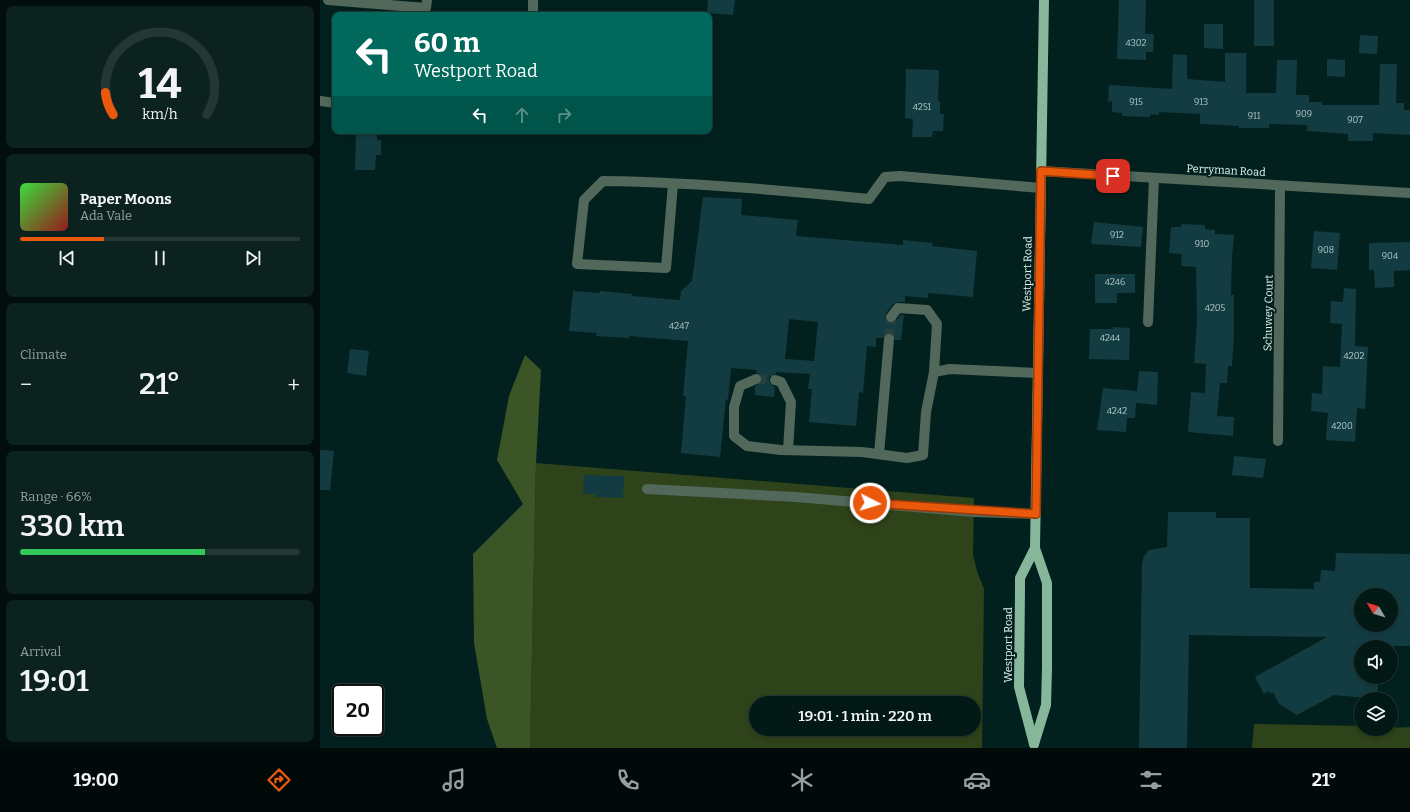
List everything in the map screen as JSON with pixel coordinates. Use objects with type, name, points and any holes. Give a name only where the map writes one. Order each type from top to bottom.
[{"type":"main road","name":"Westport Road","points":[[1034,746],[1046,705],[1047,668],[1047,583],[1035,548],[1044,0]]},
{"type":"main road","name":"Westport Road","points":[[1034,746],[1019,687],[1020,578],[1035,548]]},
{"type":"street","points":[[328,0],[426,8]]},
{"type":"street","points":[[533,0],[533,12]]},
{"type":"street","points":[[320,101],[332,103]]},
{"type":"street","name":"Perryman Road","points":[[1041,171],[1410,193]]},
{"type":"street","points":[[673,184],[666,268],[577,264],[584,200],[603,181],[646,181],[795,191],[869,199],[885,178],[900,176],[1041,188]]},
{"type":"street","points":[[1148,322],[1154,178]]},
{"type":"street","name":"Schuwey Court","points":[[1278,441],[1280,186]]},
{"type":"street","points":[[756,379],[740,386],[734,408],[734,436],[747,446],[788,450],[862,452],[907,458],[923,455],[926,412],[934,372],[937,324],[927,310],[898,308],[891,317]]},
{"type":"street","points":[[879,454],[889,339]]},
{"type":"street","points":[[934,372],[950,369],[1037,373]]},
{"type":"street","points":[[775,380],[781,382],[791,402],[788,450]]},
{"type":"street","points":[[647,489],[796,497],[974,512],[1036,514]]},
{"type":"green space","points":[[525,355],[541,370],[536,463],[530,748],[497,748],[487,719],[474,643],[473,554],[523,504],[497,460],[509,396]]},
{"type":"green space","points":[[536,463],[974,498],[973,555],[984,589],[982,748],[530,748]]},
{"type":"green space","points":[[1254,724],[1354,726],[1354,736],[1398,736],[1398,727],[1410,727],[1410,748],[1252,748]]},
{"type":"building","points":[[708,0],[735,0],[733,15],[707,12]]},
{"type":"building","points":[[1119,0],[1146,0],[1145,34],[1154,34],[1153,52],[1146,52],[1146,60],[1117,59]]},
{"type":"building","points":[[1254,0],[1274,0],[1274,46],[1254,46]]},
{"type":"building","points":[[1204,24],[1223,24],[1223,49],[1204,48]]},
{"type":"building","points":[[1360,35],[1378,36],[1377,54],[1359,53]]},
{"type":"building","points":[[1225,53],[1246,53],[1246,93],[1276,93],[1277,60],[1297,60],[1296,95],[1309,95],[1309,102],[1322,102],[1322,105],[1379,105],[1380,64],[1397,64],[1396,103],[1404,103],[1404,110],[1410,110],[1410,135],[1373,133],[1373,141],[1348,141],[1348,134],[1307,131],[1307,125],[1269,124],[1269,128],[1239,128],[1239,126],[1200,124],[1200,114],[1159,112],[1159,115],[1151,114],[1150,117],[1122,116],[1122,113],[1112,112],[1112,101],[1108,102],[1109,85],[1172,89],[1173,54],[1187,55],[1187,79],[1225,82]]},
{"type":"building","points":[[1327,59],[1345,60],[1345,77],[1327,76]]},
{"type":"building","points":[[906,69],[939,70],[938,101],[940,101],[940,114],[944,114],[943,131],[933,131],[932,137],[912,137],[913,119],[905,118]]},
{"type":"building","points":[[356,134],[377,134],[377,140],[381,140],[381,155],[376,155],[375,170],[355,170]]},
{"type":"building","points":[[703,197],[742,199],[741,215],[798,220],[796,236],[903,245],[903,240],[933,243],[932,246],[977,251],[973,297],[928,293],[928,298],[905,296],[905,302],[893,304],[886,313],[885,319],[887,322],[893,323],[901,315],[904,315],[901,340],[895,340],[892,333],[887,333],[883,338],[876,338],[876,347],[867,346],[863,393],[859,392],[856,426],[809,422],[812,389],[808,389],[810,374],[776,372],[776,374],[771,375],[769,378],[770,384],[775,387],[774,397],[755,395],[755,386],[761,383],[762,379],[760,374],[756,373],[757,370],[731,368],[720,457],[681,453],[686,396],[683,396],[688,341],[629,336],[629,338],[596,336],[597,333],[569,331],[573,291],[600,293],[600,291],[632,294],[632,296],[680,300],[681,291],[692,281]],"holes":[[[789,319],[818,322],[814,361],[785,359]]]},
{"type":"building","points":[[1094,222],[1143,227],[1141,247],[1091,244]]},
{"type":"building","points":[[1182,224],[1205,225],[1205,229],[1215,230],[1215,234],[1234,235],[1231,295],[1234,295],[1232,366],[1228,366],[1227,383],[1220,383],[1217,416],[1234,417],[1233,436],[1188,432],[1191,392],[1205,393],[1206,364],[1194,363],[1197,320],[1196,267],[1181,266],[1182,254],[1169,253],[1171,227],[1181,227]]},
{"type":"building","points":[[1314,231],[1340,233],[1337,270],[1311,268]]},
{"type":"building","points":[[1410,242],[1410,270],[1394,271],[1394,287],[1375,288],[1374,270],[1369,270],[1369,243]]},
{"type":"building","points":[[1095,274],[1135,274],[1135,293],[1117,293],[1117,303],[1095,303]]},
{"type":"building","points":[[1344,288],[1356,289],[1355,346],[1368,347],[1365,409],[1357,408],[1355,442],[1326,440],[1328,413],[1311,411],[1312,393],[1322,394],[1323,366],[1340,367],[1342,324],[1330,323],[1331,301],[1343,302]]},
{"type":"building","points":[[1113,327],[1130,328],[1129,360],[1089,359],[1090,329],[1113,329]]},
{"type":"building","points":[[350,349],[369,351],[366,376],[347,373]]},
{"type":"building","points":[[1139,371],[1158,372],[1157,405],[1136,403],[1135,418],[1127,418],[1126,432],[1097,430],[1103,388],[1137,391]]},
{"type":"building","points":[[320,450],[334,451],[330,490],[320,490]]},
{"type":"building","points":[[1234,456],[1266,459],[1263,478],[1232,475]]},
{"type":"building","points":[[584,475],[624,476],[623,498],[595,497],[595,494],[583,494]]},
{"type":"building","points":[[1168,512],[1216,512],[1216,518],[1250,518],[1250,588],[1314,589],[1314,582],[1320,582],[1321,570],[1335,571],[1336,553],[1410,554],[1410,646],[1398,646],[1398,640],[1354,640],[1354,684],[1378,684],[1378,692],[1354,692],[1354,697],[1334,695],[1297,715],[1279,704],[1273,692],[1270,694],[1269,691],[1264,694],[1255,677],[1327,637],[1189,635],[1187,748],[1139,748],[1142,563],[1144,556],[1149,550],[1167,547]]},
{"type":"tunnel","points":[[889,339],[891,317]]},
{"type":"tunnel","points":[[756,379],[775,380]]},
{"type":"route","points":[[870,503],[974,512],[1036,514],[1041,171],[1113,176]]}]
